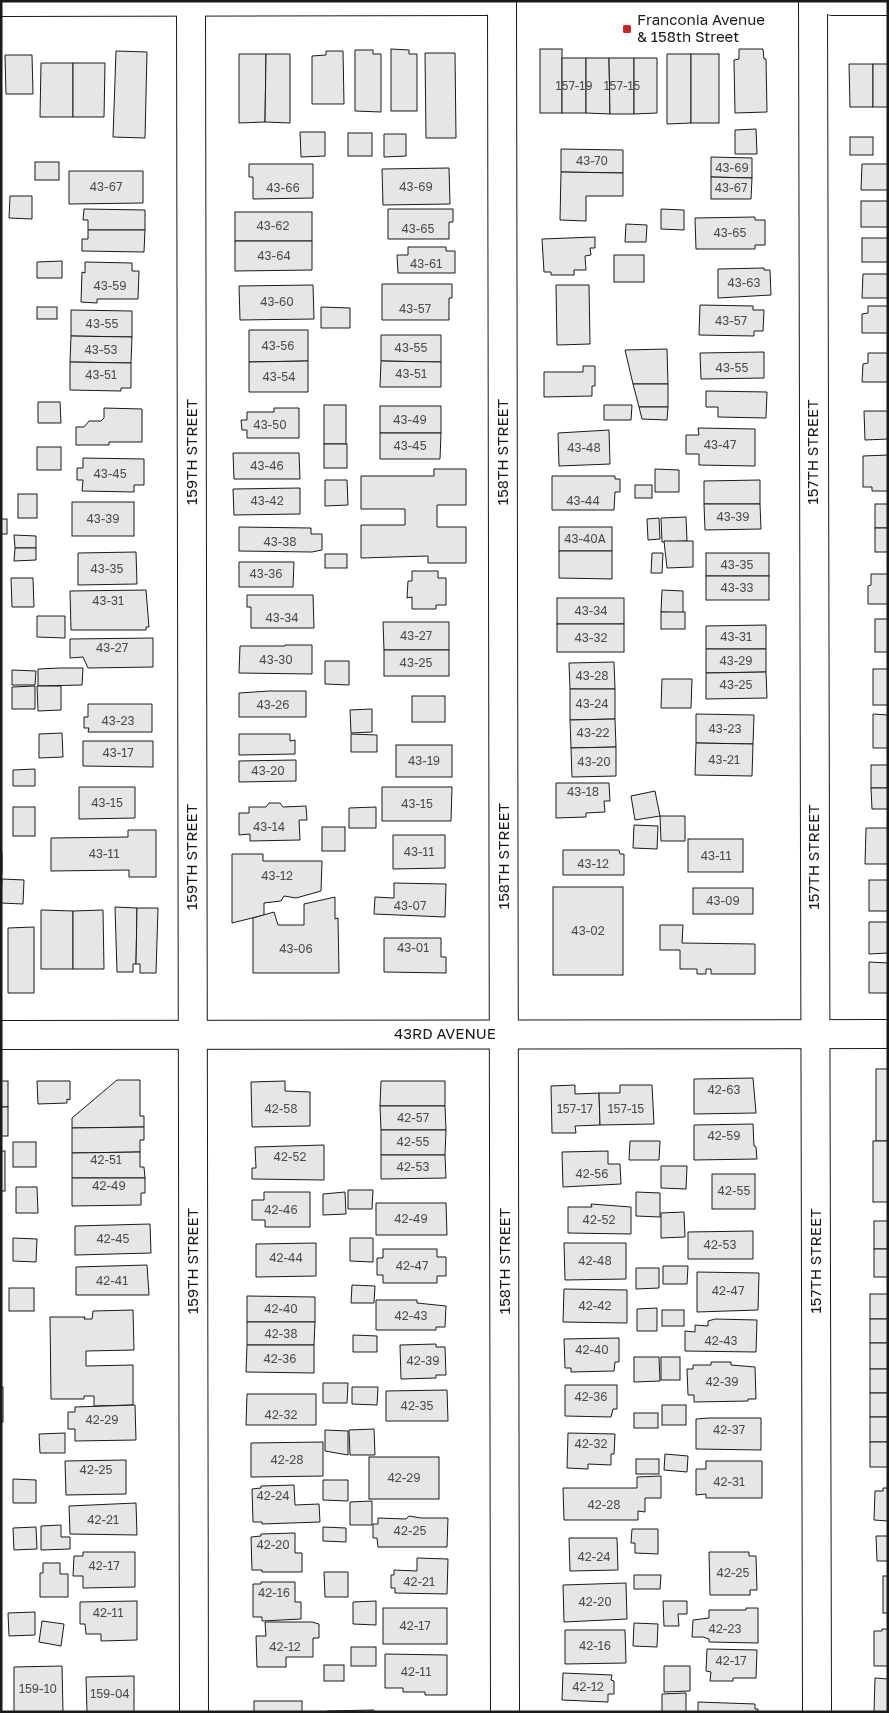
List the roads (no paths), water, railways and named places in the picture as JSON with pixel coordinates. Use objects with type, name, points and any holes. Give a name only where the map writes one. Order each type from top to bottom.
[{"type":"street","points":[[1,2],[485,1]]},
{"type":"street","name":"158TH STREET","points":[[502,1],[505,1712]]},
{"type":"street","name":"157TH STREET","points":[[813,1],[817,1712]]},
{"type":"street","points":[[832,1],[888,1]]},
{"type":"street","name":"159TH STREET","points":[[191,2],[194,1712]]},
{"type":"street","name":"43RD AVENUE","points":[[1,1035],[888,1034]]},
{"type":"place","name":"Franconia Avenue & 158th Street","points":[[627,29]]}]
